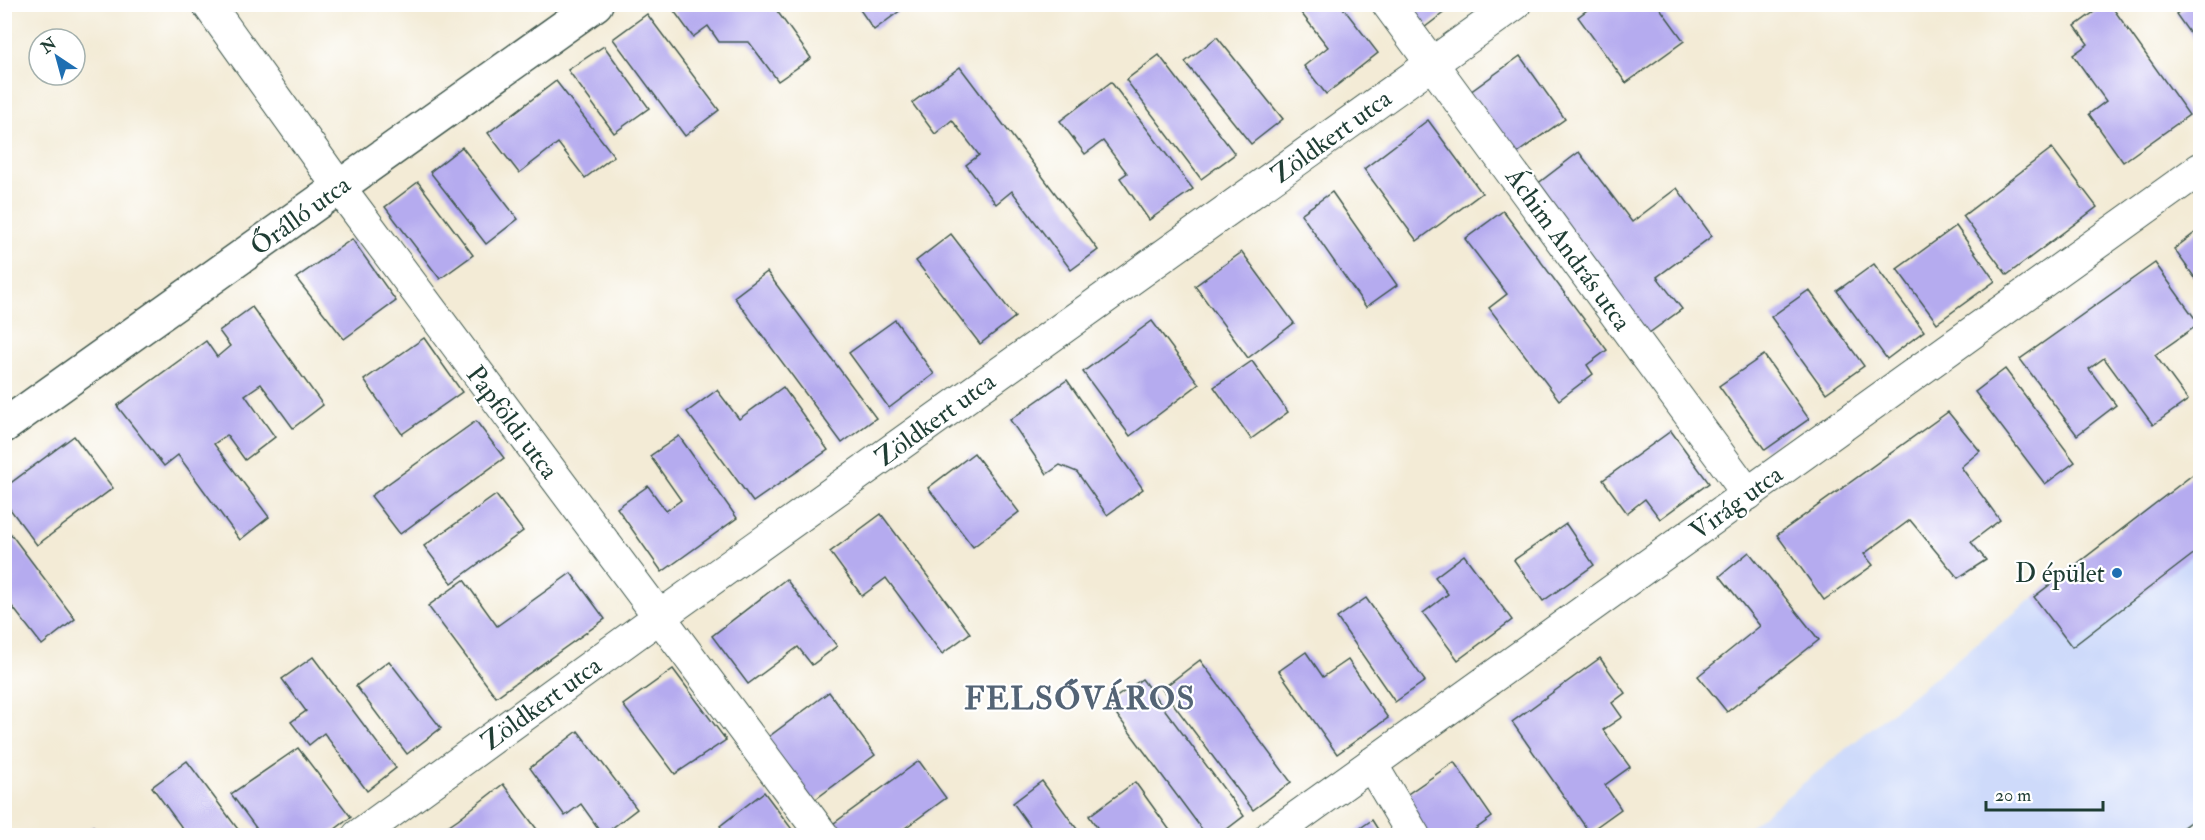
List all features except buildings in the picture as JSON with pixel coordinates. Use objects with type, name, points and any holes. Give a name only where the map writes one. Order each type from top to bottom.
[{"type":"street","name":"Papföldi utca","points":[[208,4],[339,187],[823,836]]},
{"type":"street","name":"Őrálló utca","points":[[4,426],[596,4]]},
{"type":"street","name":"Áchim András utca","points":[[1388,4],[1748,494]]},
{"type":"street","name":"Zöldkert utca","points":[[358,836],[659,617],[1515,4]]},
{"type":"street","name":"Virág utca","points":[[1271,836],[2200,169]]},
{"type":"street","points":[[1371,764],[1414,836]]},
{"type":"lane","points":[[2185,836],[2200,825]]},
{"type":"shaded area","points":[[2200,469],[2200,835],[1738,836],[2034,597]]},
{"type":"place","name":"D épület","points":[[2117,573]]},
{"type":"district","name":"FELSŐVÁROS","points":[[1080,698]]}]
